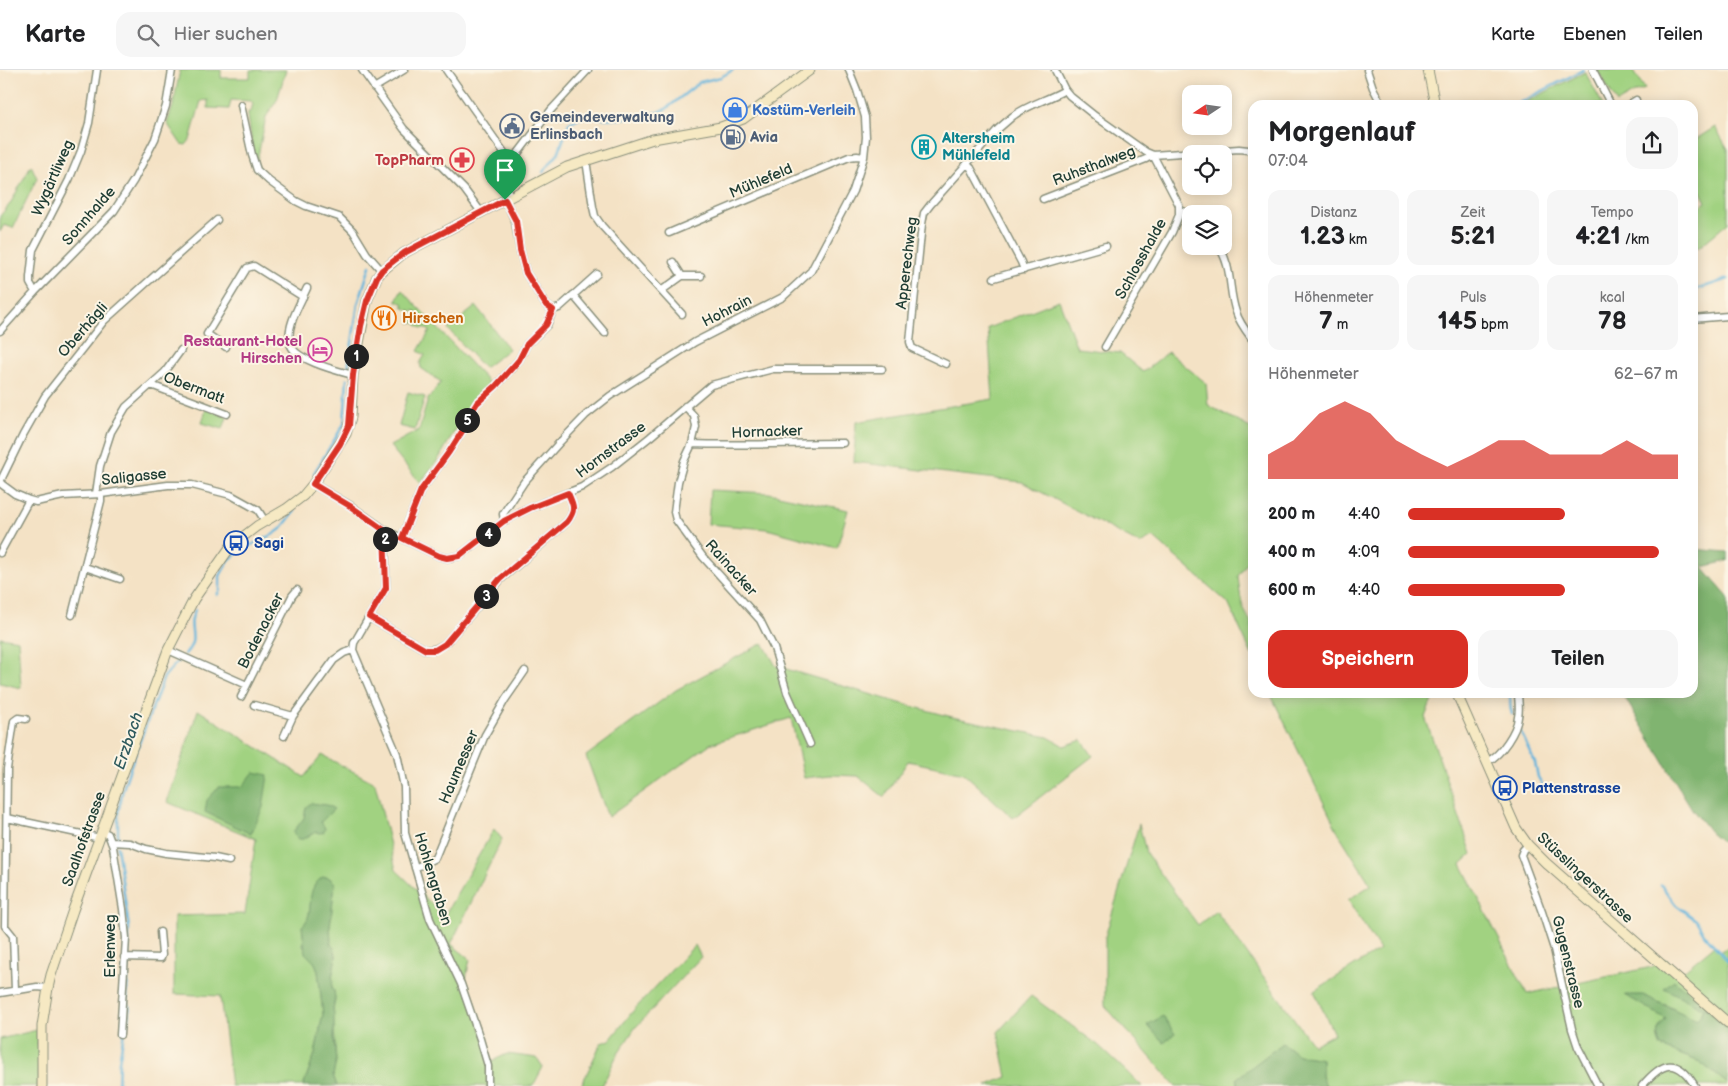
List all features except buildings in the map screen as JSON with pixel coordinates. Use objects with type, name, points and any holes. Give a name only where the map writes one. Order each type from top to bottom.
[{"type":"main road","points":[[382,270],[404,253],[507,198],[586,160],[662,137],[732,124],[755,111],[810,70]]},
{"type":"main road","points":[[1428,70],[1434,100]]},
{"type":"main road","name":"Saalhofstrasse","points":[[42,1086],[41,1043],[48,988],[73,910],[168,650],[192,604],[231,546],[265,521],[296,502],[313,484],[346,434],[351,417],[353,375],[367,301],[382,270]]},
{"type":"main road","name":"Stüsslingerstrasse","points":[[1459,698],[1516,828],[1528,845],[1728,1023]]},
{"type":"street","name":"Wygärtliweg","points":[[35,292],[30,283],[33,250],[69,180],[81,151],[89,123],[97,70]]},
{"type":"street","name":"Sonnhalde","points":[[0,331],[114,211],[134,180],[155,139],[166,106],[172,70]]},
{"type":"street","points":[[362,70],[404,129],[464,189],[481,212]]},
{"type":"street","points":[[374,88],[404,70]]},
{"type":"street","points":[[446,70],[506,156],[509,165]]},
{"type":"street","points":[[553,310],[546,305],[526,273],[520,250],[516,221],[507,198],[506,180],[509,165],[551,110],[588,70]]},
{"type":"street","name":"Hohrain","points":[[504,521],[503,514],[524,482],[586,415],[610,396],[695,342],[783,297],[804,279],[853,191],[864,157],[865,117],[857,90],[848,70]]},
{"type":"street","points":[[1055,70],[1065,90],[1094,116],[1146,152],[1153,154],[1248,150]]},
{"type":"street","points":[[1367,70],[1379,100]]},
{"type":"street","points":[[1593,70],[1608,100]]},
{"type":"street","name":"Apperechweg","points":[[946,364],[912,348],[910,342],[924,213],[1013,116],[1026,106],[1065,90]]},
{"type":"street","points":[[242,105],[252,154],[258,170],[274,185],[296,201],[339,217],[354,231],[367,254],[382,270]]},
{"type":"street","name":"Ruhsthalweg","points":[[1043,199],[1146,159],[1153,154]]},
{"type":"street","name":"Schlosshalde","points":[[1105,347],[1172,232],[1180,210],[1153,154]]},
{"type":"street","name":"Mühlefeld","points":[[669,233],[849,157],[864,157]]},
{"type":"street","points":[[586,160],[595,216],[682,314]]},
{"type":"street","points":[[967,164],[971,168],[1022,262],[1024,270]]},
{"type":"street","name":"Oberhägli","points":[[0,483],[22,435],[45,396],[104,321],[217,220]]},
{"type":"street","points":[[994,278],[1106,246]]},
{"type":"street","points":[[1223,255],[1227,261],[1236,312],[1248,333]]},
{"type":"street","points":[[673,262],[682,276]]},
{"type":"street","points":[[226,347],[207,334],[247,268],[254,266],[303,297]]},
{"type":"street","points":[[402,538],[421,490],[449,452],[477,403],[496,386],[519,360],[527,344],[546,325],[553,310],[559,308],[597,274]]},
{"type":"street","points":[[661,291],[682,276],[700,276]]},
{"type":"street","points":[[307,288],[290,329],[290,344],[294,352],[303,358],[353,375]]},
{"type":"street","points":[[573,295],[605,333]]},
{"type":"street","points":[[1698,318],[1728,316]]},
{"type":"street","name":"Obermatt","points":[[72,615],[101,501],[99,494],[100,466],[111,432],[126,407],[164,372],[180,350]]},
{"type":"street","name":"Hornstrasse","points":[[313,484],[350,506],[384,530],[439,556],[447,558],[459,556],[504,521],[530,508],[582,487],[612,467],[711,385],[773,369],[882,369]]},
{"type":"street","name":"Obermatt","points":[[151,385],[227,414]]},
{"type":"street","name":"Rainacker","points":[[686,406],[694,416],[696,427],[678,482],[674,512],[676,520],[703,557],[760,620],[774,648],[787,692],[810,744]]},
{"type":"street","name":"Hornacker","points":[[692,444],[734,446],[781,443],[843,443]]},
{"type":"street","points":[[0,483],[15,494],[29,500],[0,553]]},
{"type":"street","name":"Saligasse","points":[[29,500],[36,502],[63,496],[99,494],[168,485],[192,486],[231,495],[258,510],[265,521]]},
{"type":"street","points":[[369,617],[426,650],[435,650],[445,644],[500,579],[567,522],[573,514],[574,506],[568,493]]},
{"type":"street","points":[[284,736],[292,716],[334,660],[344,653],[353,650],[354,643],[386,588],[384,530]]},
{"type":"street","points":[[85,567],[120,578]]},
{"type":"street","name":"Bodenacker","points":[[242,697],[292,596],[298,590]]},
{"type":"street","name":"Bodenacker","points":[[168,650],[248,685]]},
{"type":"street","name":"Hohlengraben","points":[[353,650],[397,754],[404,787],[405,833],[430,919],[461,984],[480,1039],[488,1066],[488,1086]]},
{"type":"street","name":"Haumesser","points":[[415,868],[435,858],[485,735],[505,700],[525,671]]},
{"type":"street","points":[[1488,761],[1499,753],[1508,741],[1517,721],[1518,698]]},
{"type":"street","points":[[254,705],[292,716]]},
{"type":"street","points":[[15,990],[13,936],[5,926],[7,769],[14,721],[18,718],[26,720]]},
{"type":"street","points":[[6,818],[101,834]]},
{"type":"street","name":"Erlenweg","points":[[101,834],[108,834],[111,842],[123,909],[126,938],[120,1035]]},
{"type":"street","points":[[111,842],[130,843],[166,853],[229,861]]},
{"type":"street","name":"Gugenstrasse","points":[[1528,845],[1521,855],[1557,958],[1564,1000],[1572,1029],[1578,1047],[1598,1086]]},
{"type":"street","points":[[124,957],[160,958],[162,955],[160,932]]},
{"type":"street","points":[[0,993],[37,987],[48,988]]},
{"type":"street","points":[[1642,1086],[1660,1068],[1670,1066],[1680,1068],[1689,1076],[1695,1086]]},
{"type":"green space","points":[[180,70],[221,70],[221,78],[250,78],[250,70],[286,70],[277,100],[266,117],[257,161],[253,152],[248,115],[248,112],[251,112],[253,103],[251,101],[231,100],[229,109],[208,108],[208,100],[201,101],[190,140],[186,145],[181,144],[167,123],[173,106]]},
{"type":"green space","points":[[1597,70],[1633,70],[1645,89],[1622,100],[1615,100]]},
{"type":"green space","points":[[1585,72],[1600,100],[1530,100]]},
{"type":"green space","points":[[1715,127],[1728,149],[1728,223],[1698,248],[1698,208],[1706,202],[1698,186],[1698,138]]},
{"type":"green space","points":[[31,165],[37,178],[13,228],[4,225],[0,232],[0,216],[10,204]]},
{"type":"green space","points":[[402,290],[490,384],[465,413],[438,460],[420,483],[390,446],[419,430],[428,399],[441,382],[421,368],[420,363],[425,355],[418,351],[430,331],[424,327],[423,329],[413,322],[410,323],[417,314],[416,311],[402,307],[404,304],[396,300]]},
{"type":"green space","points":[[1059,300],[1077,348],[1120,353],[1143,372],[1168,352],[1206,383],[1208,405],[1248,427],[1248,562],[1238,576],[1240,595],[1248,618],[1248,646],[1228,603],[1153,537],[1140,544],[1022,482],[854,462],[856,422],[993,399],[988,328]]},
{"type":"green space","points":[[476,306],[509,349],[484,368],[448,329]]},
{"type":"green space","points":[[408,392],[425,397],[415,430],[399,426]]},
{"type":"green space","points":[[206,409],[227,417],[223,429],[202,423]]},
{"type":"green space","points":[[710,490],[769,493],[848,510],[837,548],[767,529],[708,524]]},
{"type":"green space","points":[[1698,549],[1728,552],[1728,561],[1702,567],[1728,597],[1728,847],[1710,832],[1692,809],[1625,698],[1698,698]]},
{"type":"green space","points":[[0,637],[18,640],[21,688],[0,683]]},
{"type":"green space","points":[[763,643],[776,666],[952,717],[1048,737],[1064,746],[1082,740],[1093,756],[1013,818],[964,773],[908,761],[884,797],[858,776],[830,775],[804,778],[791,718],[710,744],[608,817],[586,756],[676,690]]},
{"type":"green space","points":[[1272,698],[1433,698],[1425,717],[1472,854],[1461,864],[1527,994],[1652,967],[1665,959],[1681,973],[1714,946],[1719,952],[1728,947],[1728,1028],[1705,1007],[1689,1001],[1704,1009],[1697,1021],[1664,1004],[1667,1019],[1659,1028],[1657,1035],[1661,1047],[1700,1062],[1728,1084],[1728,1086],[1326,1086],[1322,1076],[1322,1059],[1298,1055],[1283,1043],[1237,1079],[1239,1086],[1176,1086],[1105,1006],[1105,937],[1139,824],[1146,853],[1198,925],[1216,911],[1313,1045],[1334,1034],[1314,991],[1380,950],[1348,900],[1371,885],[1339,834]]},
{"type":"green space","points":[[198,710],[304,777],[322,755],[375,783],[396,870],[444,916],[494,829],[502,839],[451,944],[470,959],[465,983],[492,1061],[507,1054],[537,1058],[543,1067],[533,1086],[337,1086],[333,1075],[336,1062],[333,1009],[335,1001],[332,988],[336,956],[331,944],[330,926],[335,883],[328,877],[323,877],[316,883],[308,920],[302,926],[304,935],[303,946],[318,971],[323,1014],[315,1054],[303,1086],[231,1086],[220,996],[174,994],[174,916],[245,914],[256,839],[167,802]]},
{"type":"green space","points":[[254,772],[268,775],[263,807],[251,834],[205,812],[207,800],[219,787],[242,787]]},
{"type":"green space","points":[[311,803],[327,805],[334,809],[321,822],[325,828],[324,832],[316,832],[303,839],[298,839],[294,835],[294,831],[304,818],[306,807]]},
{"type":"green space","points":[[323,877],[328,877],[335,883],[330,926],[331,944],[336,956],[332,988],[335,998],[333,1009],[336,1062],[333,1075],[337,1086],[303,1086],[315,1054],[323,1014],[318,971],[315,963],[305,953],[302,926],[309,915],[313,888]]},
{"type":"green space","points":[[695,945],[701,957],[635,1028],[616,1057],[602,1086],[581,1086],[601,1043],[610,1040],[633,1011]]},
{"type":"green space","points":[[1674,980],[1728,1028],[1728,1084],[1700,1062],[1661,1047],[1658,1031],[1666,1019],[1625,995],[1643,995],[1697,1020],[1704,1009],[1664,988]]},
{"type":"green space","points":[[1031,996],[1098,1045],[1142,1086],[986,1086],[1007,1077],[998,1032]]},
{"type":"green space","points":[[1163,1016],[1175,1034],[1164,1043],[1147,1025]]},
{"type":"green space","points":[[37,1030],[40,1086],[0,1086],[0,1039]]},
{"type":"green space","points":[[1283,1043],[1298,1055],[1322,1059],[1322,1076],[1326,1086],[1239,1086],[1236,1079]]},
{"type":"waterway","name":"Erzbach","points":[[543,172],[558,154],[569,123],[581,117],[619,119],[658,112],[666,109],[700,82],[721,77],[733,70]]},
{"type":"waterway","points":[[1525,100],[1583,70]]},
{"type":"waterway","name":"Erzbach","points":[[348,368],[358,304],[370,266]]},
{"type":"waterway","points":[[1698,289],[1728,279]]},
{"type":"waterway","name":"Erzbach","points":[[314,473],[344,424],[347,379]]},
{"type":"waterway","name":"Erzbach","points":[[217,595],[220,590],[220,576],[229,560],[241,550],[281,529],[295,511]]},
{"type":"waterway","name":"Erzbach","points":[[185,654],[192,643],[191,622],[195,610]]},
{"type":"waterway","name":"Erzbach","points":[[118,838],[118,813],[131,765],[164,677],[180,659]]},
{"type":"waterway","points":[[1510,698],[1512,714]]},
{"type":"waterway","points":[[1519,728],[1543,786]]},
{"type":"waterway","name":"Erzbach","points":[[117,846],[129,928],[128,955]]},
{"type":"waterway","points":[[1661,885],[1676,905],[1696,920],[1704,934],[1728,961]]},
{"type":"waterway","name":"Erzbach","points":[[118,1086],[119,1062],[130,1010],[127,1000],[128,960]]},
{"type":"place","name":"Kostüm-Verleih","points":[[735,110]]},
{"type":"place","name":"Gemeindeverwaltung Erlinsbach","points":[[512,126]]},
{"type":"place","name":"Avia","points":[[733,137]]},
{"type":"place","name":"Altersheim Mühlefeld","points":[[924,147]]},
{"type":"place","name":"TopPharm","points":[[462,160]]},
{"type":"place","name":"Hirschen","points":[[384,318]]},
{"type":"place","name":"Restaurant-Hotel Hirschen","points":[[320,350]]},
{"type":"place","name":"Sagi","points":[[236,543]]},
{"type":"place","name":"Plattenstrasse","points":[[1505,788]]},
{"type":"route","points":[[505,200],[516,221],[520,250],[526,273],[546,305],[553,310],[546,325],[527,344],[510,372],[477,403],[449,452],[425,482],[402,538],[447,558],[459,556],[504,521],[568,493],[574,506],[573,514],[567,522],[500,579],[445,644],[435,650],[426,650],[369,617],[386,588],[384,530],[350,506],[313,484],[331,459],[349,426],[353,375],[361,326],[367,301],[377,277],[382,270],[404,253],[505,200]]}]
